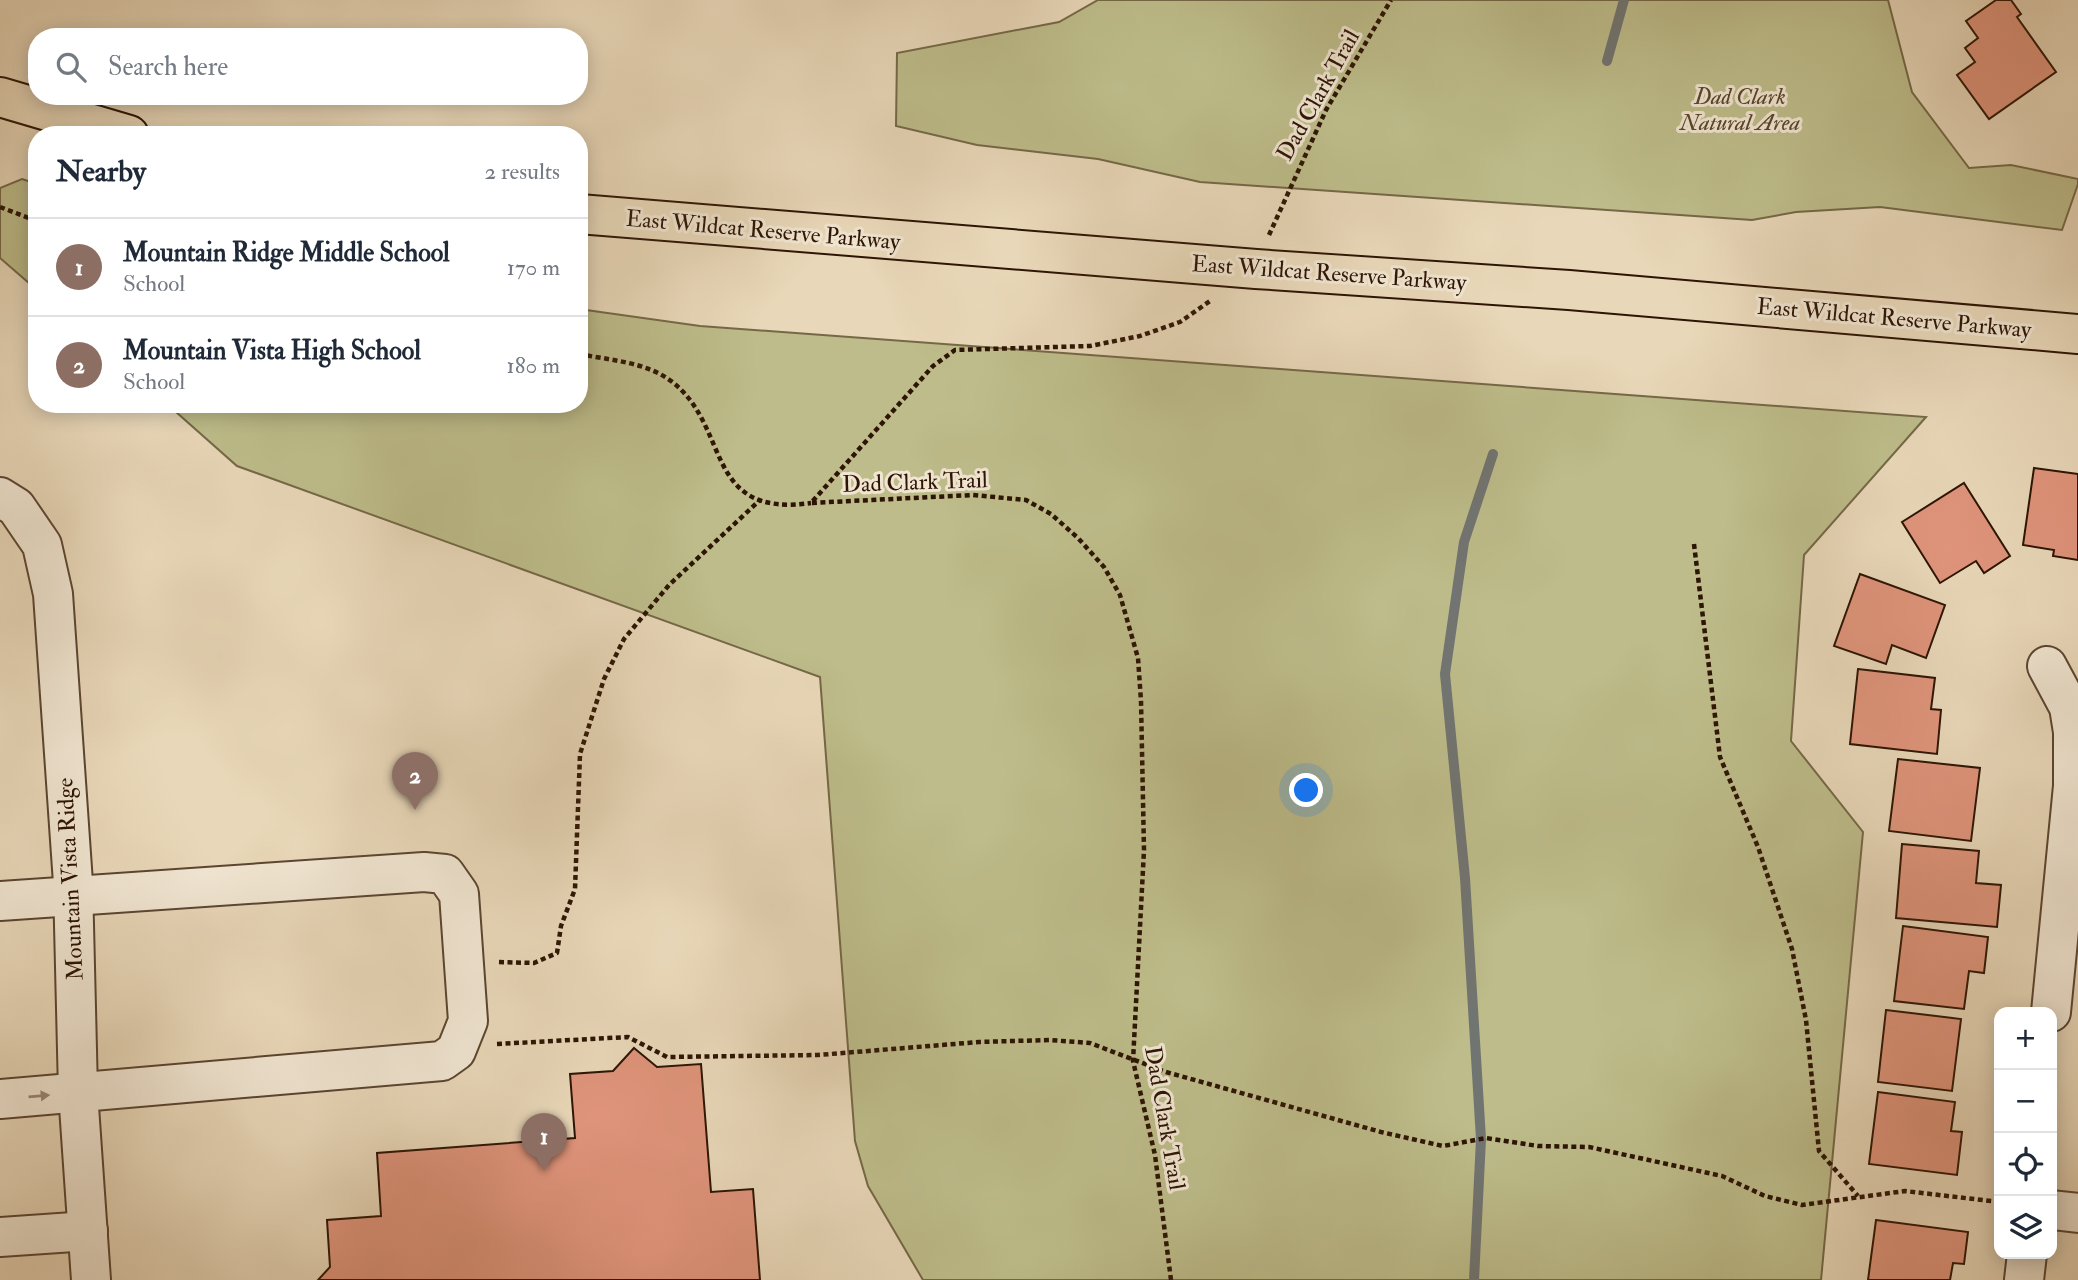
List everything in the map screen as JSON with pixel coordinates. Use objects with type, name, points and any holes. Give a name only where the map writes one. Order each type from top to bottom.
[{"type":"main road","points":[[0,97],[99,126]]},
{"type":"main road","name":"East Wildcat Reserve Parkway","points":[[588,216],[1583,291],[2078,334]]},
{"type":"street","name":"Mountain Vista Ridge","points":[[0,496],[16,507],[42,545],[53,594],[73,895],[78,1092],[91,1280]]},
{"type":"street","points":[[2047,666],[2069,706],[2073,732],[2073,786],[2051,1007]]},
{"type":"street","points":[[0,901],[424,872],[445,874],[459,894],[468,1021],[456,1051],[442,1062],[0,1099]]},
{"type":"street","points":[[2057,1211],[2078,1213]]},
{"type":"street","points":[[0,1237],[88,1231]]},
{"type":"street","points":[[2024,1280],[2026,1259]]},
{"type":"path","name":"Dad Clark Trail","points":[[1256,268],[1292,179],[1325,110],[1391,0]]},
{"type":"path","points":[[0,206],[28,217]]},
{"type":"path","name":"Dad Clark Trail","points":[[811,503],[933,366],[955,350],[1090,346],[1140,336],[1180,322],[1213,299]]},
{"type":"path","points":[[588,356],[644,367],[672,381],[696,409],[725,472],[738,486],[767,505],[786,507],[811,503]]},
{"type":"path","name":"Dad Clark Trail","points":[[811,503],[973,495],[1026,500],[1051,514],[1078,538],[1104,567],[1120,595],[1138,658],[1141,701],[1144,850],[1133,1061],[1155,1155],[1171,1280]]},
{"type":"path","points":[[464,961],[534,963],[556,953],[561,926],[575,889],[580,754],[604,679],[624,639],[669,586],[760,500]]},
{"type":"path","points":[[1694,544],[1720,757],[1758,847],[1791,949],[1806,1020],[1819,1151],[1858,1197]]},
{"type":"path","points":[[468,1021],[500,1046],[628,1037],[667,1057],[818,1055],[866,1049],[1049,1040],[1090,1044],[1133,1061],[1381,1132],[1443,1146],[1486,1138],[1538,1146],[1589,1147],[1722,1176],[1765,1196],[1802,1205],[1905,1191],[1994,1201]]},
{"type":"green space","name":"Dad Clark Natural Area","points":[[1098,0],[1888,0],[1912,92],[1969,168],[2011,165],[2078,179],[2078,184],[2062,230],[1880,207],[1796,212],[1752,220],[1200,182],[1098,159],[977,145],[896,126],[897,53],[1059,22]]},
{"type":"green space","points":[[22,179],[28,181],[28,282],[0,258],[0,188]]},
{"type":"green space","points":[[588,310],[700,326],[1926,417],[1804,555],[1791,741],[1863,832],[1821,1280],[923,1280],[868,1186],[855,1141],[820,677],[237,466],[177,413],[588,413]]},
{"type":"building","points":[[1996,0],[2011,0],[2021,14],[2017,17],[2056,72],[1989,119],[1957,75],[1975,62],[1965,48],[1978,38],[1966,21]]},
{"type":"building","points":[[2034,468],[2078,474],[2078,560],[2053,556],[2054,550],[2023,545]]},
{"type":"building","points":[[1964,483],[2010,556],[1984,573],[1976,561],[1940,583],[1902,522]]},
{"type":"building","points":[[1860,574],[1945,605],[1926,658],[1892,645],[1886,664],[1834,646]]},
{"type":"building","points":[[1858,669],[1935,678],[1931,709],[1941,710],[1937,754],[1850,744]]},
{"type":"building","points":[[1898,759],[1980,768],[1971,841],[1889,831]]},
{"type":"building","points":[[1902,844],[1979,851],[1976,883],[2001,885],[1997,927],[1896,918]]},
{"type":"building","points":[[1903,926],[1988,937],[1984,973],[1969,971],[1964,1009],[1894,1001]]},
{"type":"building","points":[[1886,1010],[1961,1019],[1952,1091],[1878,1082]]},
{"type":"building","points":[[634,1048],[657,1067],[701,1064],[711,1192],[753,1189],[760,1280],[318,1280],[330,1267],[327,1220],[381,1216],[377,1153],[575,1138],[570,1074],[613,1071]]},
{"type":"building","points":[[1878,1092],[1955,1102],[1951,1131],[1962,1132],[1957,1175],[1869,1164]]},
{"type":"building","points":[[1876,1220],[1968,1232],[1964,1264],[1953,1263],[1950,1280],[1868,1280]]},
{"type":"waterway","points":[[1607,61],[1624,0]]},
{"type":"waterway","points":[[1474,1280],[1481,1139],[1465,878],[1445,674],[1464,542],[1493,454]]},
{"type":"place","name":"Mountain Vista High School","points":[[415,810]]},
{"type":"place","name":"Mountain Ridge Middle School","points":[[544,1171]]}]
